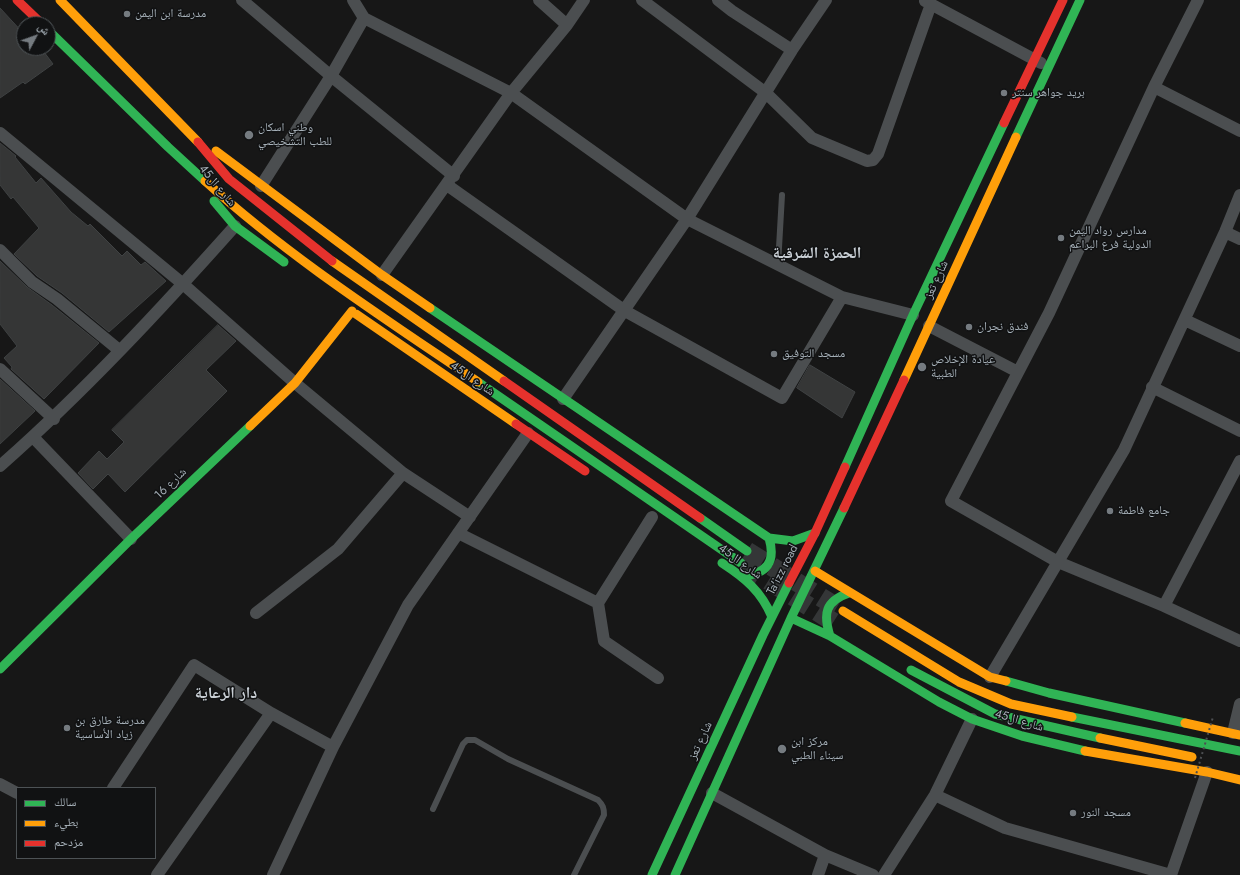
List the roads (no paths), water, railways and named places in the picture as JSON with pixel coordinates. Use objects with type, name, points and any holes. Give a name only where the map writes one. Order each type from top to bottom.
[{"type":"main road","points":[[17,0],[34,16]]},
{"type":"main road","name":"شارع تعز","points":[[815,533],[913,315],[1063,0]]},
{"type":"main road","name":"شارع تعز","points":[[815,571],[1080,0]]},
{"type":"main road","name":"شارع ال45","points":[[66,2],[186,128],[228,178],[321,253],[747,551]]},
{"type":"main road","name":"شارع ال45","points":[[56,38],[168,147],[232,205],[314,269],[741,563]]},
{"type":"main road","name":"شارع ال45","points":[[186,128],[261,186],[382,275],[769,538],[784,542],[799,542],[815,533]]},
{"type":"main road","name":"شارع ال45","points":[[168,147],[235,226],[291,266]]},
{"type":"main road","name":"شارع ال45","points":[[349,309],[594,477]]},
{"type":"main road","name":"شارع 16","points":[[0,669],[131,539],[295,383],[349,309]]},
{"type":"main road","name":"Ta'izz road","points":[[772,617],[815,533]]},
{"type":"main road","points":[[742,576],[752,576],[762,573],[769,566],[773,552],[769,538]]},
{"type":"main road","name":"شارع ال45","points":[[716,559],[742,576],[757,589],[766,600],[772,617]]},
{"type":"main road","points":[[675,875],[791,618],[815,571],[849,593],[990,677],[1049,693],[1236,734]]},
{"type":"main road","points":[[830,636],[825,624],[825,615],[828,607],[837,598],[849,593]]},
{"type":"main road","name":"شارع ال45","points":[[842,611],[958,682],[1011,704],[1240,751]]},
{"type":"main road","name":"شارع تعز","points":[[652,875],[772,617]]},
{"type":"main road","name":"شارع ال45","points":[[791,618],[830,636],[939,702],[972,719],[1022,736],[1110,756],[1207,772],[1240,780]]},
{"type":"main road","name":"شارع ال45","points":[[902,664],[922,677],[995,714],[1073,733],[1202,760]]},
{"type":"street","points":[[242,0],[450,181],[625,311],[782,398],[842,297]]},
{"type":"street","points":[[353,0],[364,18],[511,93],[687,219],[842,297],[913,315]]},
{"type":"street","points":[[539,0],[567,25]]},
{"type":"street","points":[[382,275],[511,93],[567,25],[584,0]]},
{"type":"street","points":[[642,0],[766,93],[812,138],[866,161],[873,160],[878,154],[927,2],[1049,68]]},
{"type":"street","points":[[718,0],[732,11],[792,50]]},
{"type":"street","points":[[563,399],[687,219],[792,50],[826,0]]},
{"type":"street","points":[[1198,0],[1154,87],[1049,313],[951,501],[1058,562],[1164,606],[1240,641]]},
{"type":"street","points":[[261,186],[331,76],[364,18]]},
{"type":"street","points":[[1154,87],[1240,131]]},
{"type":"street","points":[[0,133],[183,284],[295,383],[404,473],[470,517]]},
{"type":"street","points":[[990,677],[1124,450],[1152,387],[1185,320],[1240,195]]},
{"type":"street","points":[[0,466],[54,419],[183,284],[235,226]]},
{"type":"street","points":[[1225,232],[1240,239]]},
{"type":"street","points":[[0,250],[32,282],[57,299],[119,350]]},
{"type":"street","points":[[1185,320],[1240,346]]},
{"type":"street","points":[[929,326],[1018,372]]},
{"type":"street","points":[[0,368],[54,419]]},
{"type":"street","points":[[1152,387],[1240,430]]},
{"type":"street","points":[[273,875],[333,747],[408,605],[528,433]]},
{"type":"street","points":[[33,437],[131,539]]},
{"type":"street","points":[[1164,606],[1240,461]]},
{"type":"street","points":[[256,613],[338,550],[404,473]]},
{"type":"street","points":[[652,517],[598,603],[604,641],[658,678]]},
{"type":"street","points":[[458,533],[598,603]]},
{"type":"street","points":[[114,787],[194,664],[271,713],[333,747]]},
{"type":"street","points":[[1236,734],[1240,704]]},
{"type":"street","points":[[158,875],[271,713]]},
{"type":"street","points":[[884,875],[935,795],[972,719]]},
{"type":"street","points":[[935,795],[1005,828],[1171,875],[1207,772]]},
{"type":"street","points":[[0,784],[16,792]]},
{"type":"street","points":[[712,793],[825,855],[873,875]]},
{"type":"street","points":[[818,875],[825,855]]},
{"type":"lane","points":[[778,265],[782,195]]},
{"type":"lane","points":[[433,808],[463,744],[467,740],[475,740],[508,759],[598,800],[602,804],[604,815],[574,875]]},
{"type":"tunnel","points":[[747,551],[843,611]]},
{"type":"tunnel","points":[[744,565],[835,623]]},
{"type":"place","name":"مدرسة ابن اليمن","points":[[127,14]]},
{"type":"place","name":"بريد جواهر سنتر","points":[[1004,93]]},
{"type":"place","name":"وطني اسكان للطب التشخيصي","points":[[249,135]]},
{"type":"place","name":"مدارس رواد اليمن الدولية فرع البراعم","points":[[1061,238]]},
{"type":"place","name":"فندق نجران","points":[[969,327]]},
{"type":"place","name":"مسجد التوفيق","points":[[774,354]]},
{"type":"place","name":"عيادة الإخلاص الطبية","points":[[922,367]]},
{"type":"place","name":"جامع فاطمة","points":[[1110,511]]},
{"type":"place","name":"مدرسة طارق بن زياد الأساسية","points":[[67,728]]},
{"type":"place","name":"مركز ابن سيناء الطبي","points":[[782,749]]},
{"type":"place","name":"مسجد النور","points":[[1073,813]]},
{"type":"district","name":"الحمزة الشرقية","points":[[817,254]]},
{"type":"district","name":"دار الرعاية","points":[[226,694]]}]
